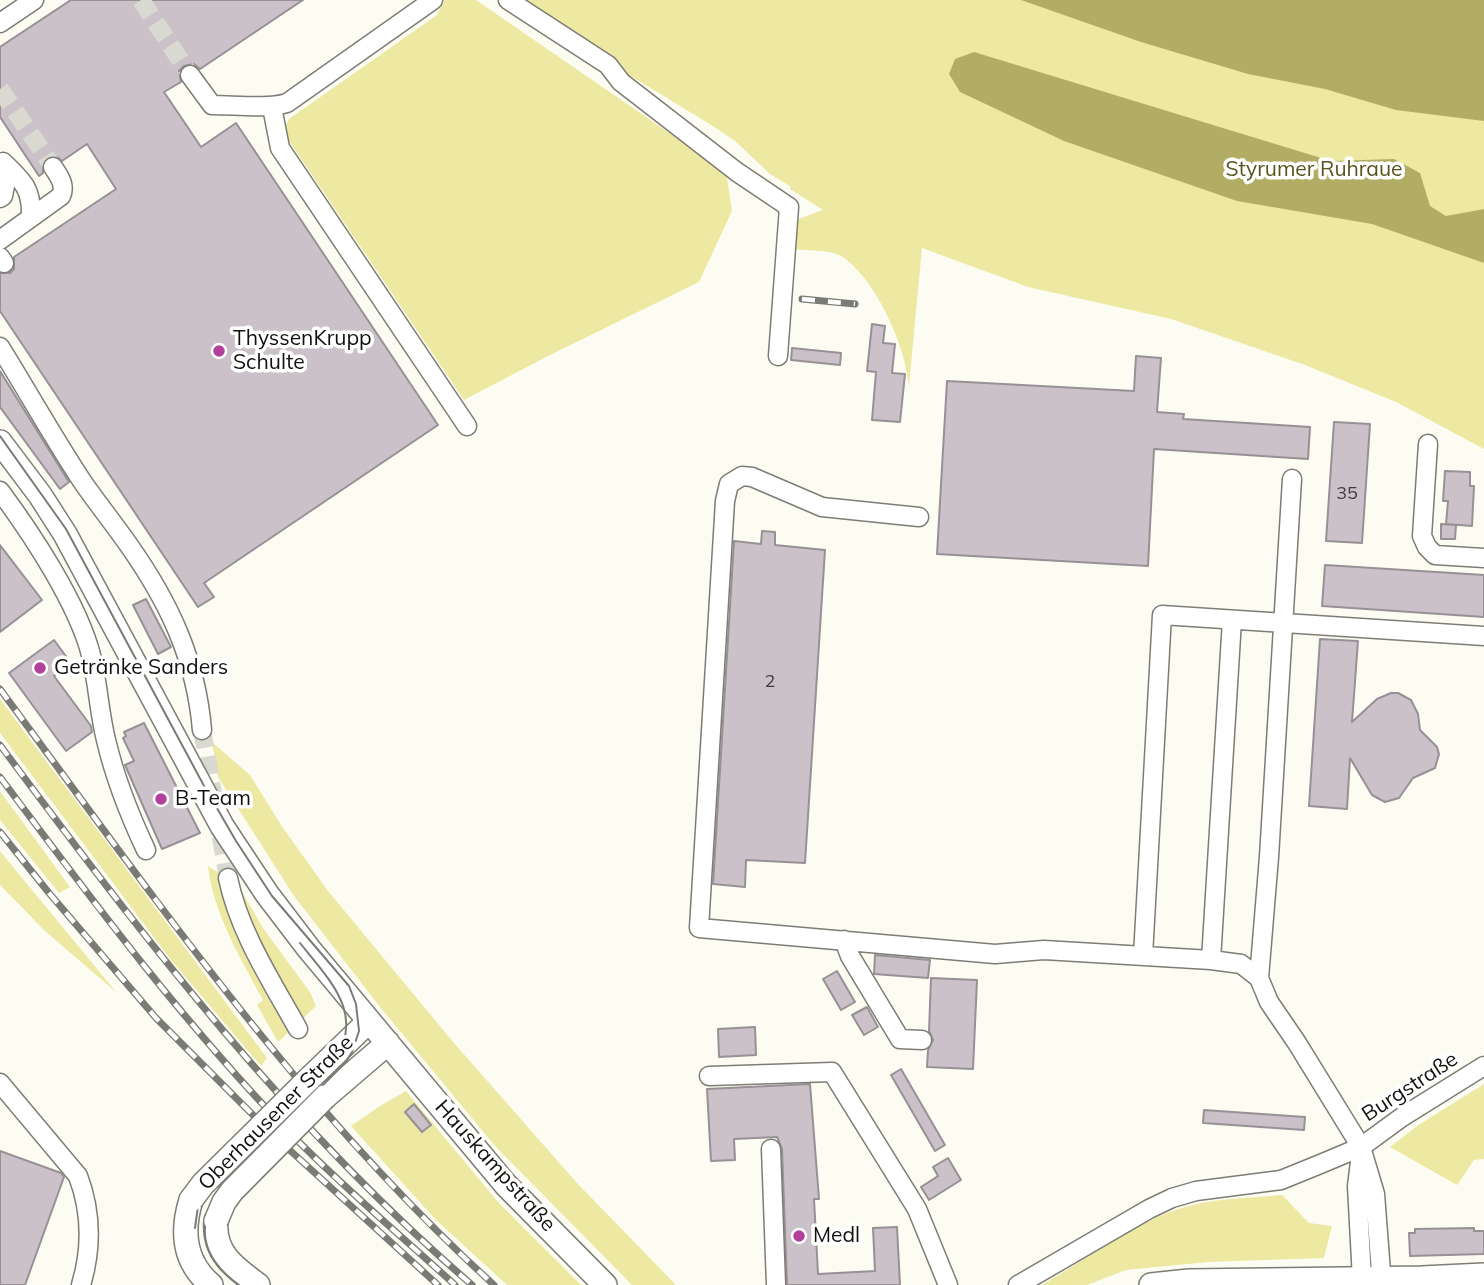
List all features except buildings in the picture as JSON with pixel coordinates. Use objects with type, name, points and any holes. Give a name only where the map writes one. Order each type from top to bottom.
[{"type":"main road","name":"Oberhausener Straße","points":[[0,442],[65,534],[222,825],[267,894],[379,1031]]},
{"type":"main road","name":"Oberhausener Straße","points":[[211,1285],[199,1275],[186,1245],[185,1228],[191,1200],[203,1184],[309,1079],[379,1031]]},
{"type":"main road","name":"Oberhausener Straße","points":[[258,1285],[227,1260],[217,1241],[216,1222],[224,1202],[325,1097],[379,1031]]},
{"type":"main road","name":"Hauskampstraße","points":[[379,1031],[506,1185],[605,1285]]},
{"type":"main road","points":[[1151,1285],[1167,1282],[1375,1281],[1484,1275]]},
{"type":"street","points":[[0,23],[34,0]]},
{"type":"street","points":[[190,75],[212,105],[251,104],[272,107],[287,103],[433,0]]},
{"type":"street","points":[[508,0],[608,65],[621,82],[737,172],[789,207],[778,356]]},
{"type":"street","points":[[272,107],[280,148],[467,426]]},
{"type":"street","points":[[0,198],[3,196],[6,181],[2,159]]},
{"type":"street","points":[[2,159],[19,177],[32,199],[31,218]]},
{"type":"street","points":[[0,240],[61,196],[62,181],[53,167]]},
{"type":"street","points":[[0,347],[84,484],[129,545],[162,597],[181,635],[194,673],[202,730]]},
{"type":"street","points":[[1428,444],[1422,536],[1427,547],[1434,555],[1484,558]]},
{"type":"street","points":[[919,517],[822,507],[752,477],[737,478],[729,484],[699,928],[995,954],[1044,950],[1211,960],[1241,964],[1259,978]]},
{"type":"street","points":[[1018,1285],[1172,1198],[1196,1191],[1281,1180],[1361,1147],[1269,1003],[1259,978],[1292,479]]},
{"type":"street","points":[[0,491],[22,520],[76,615],[91,654],[105,739],[126,807],[146,850]]},
{"type":"street","points":[[1143,956],[1162,615],[1484,636]]},
{"type":"street","points":[[1211,960],[1232,620]]},
{"type":"street","points":[[228,878],[243,924],[299,1030]]},
{"type":"street","points":[[844,940],[849,956],[900,1039],[922,1040]]},
{"type":"street","name":"Burgstraße","points":[[1375,1281],[1375,1194],[1361,1147],[1402,1117],[1484,1066]]},
{"type":"street","points":[[709,1076],[832,1072],[917,1209],[948,1285]]},
{"type":"street","points":[[0,1083],[78,1176],[90,1227],[89,1248],[81,1285]]},
{"type":"street","points":[[771,1149],[776,1285]]},
{"type":"green space","points":[[445,0],[476,0],[726,172],[732,211],[699,282],[464,400],[283,132],[289,119],[437,15]]},
{"type":"green space","name":"Styrumer Ruhraue","points":[[520,0],[1484,0],[1484,449],[1396,402],[1305,365],[1171,319],[1028,287],[922,248],[909,386],[907,370],[895,333],[887,314],[866,280],[841,256],[824,251],[793,249],[796,220],[823,210],[770,174],[735,141],[544,23]]},
{"type":"green space","points":[[0,699],[267,1058],[261,1066],[171,960],[0,733]]},
{"type":"green space","points":[[212,742],[250,775],[281,825],[328,891],[454,1043],[577,1183],[676,1285],[632,1285],[495,1146],[380,1007],[294,896],[218,777]]},
{"type":"green space","points":[[0,791],[70,887],[59,893],[0,820]]},
{"type":"green space","points":[[0,851],[116,992],[45,931],[0,885]]},
{"type":"green space","points":[[208,866],[238,885],[263,928],[310,992],[316,1006],[278,1042],[257,1005],[263,1000],[222,918]]},
{"type":"green space","points":[[1484,1084],[1484,1159],[1474,1160],[1457,1185],[1390,1147],[1417,1126]]},
{"type":"green space","points":[[406,1091],[498,1202],[581,1285],[507,1285],[436,1220],[351,1126]]},
{"type":"green space","points":[[1282,1195],[1309,1223],[1332,1226],[1324,1258],[1208,1262],[1126,1270],[1087,1285],[1042,1285],[1131,1231],[1168,1213],[1209,1202]]},
{"type":"shaded area","points":[[1021,0],[1484,0],[1484,121],[1396,110],[1325,89],[1248,74],[1141,42]]},
{"type":"shaded area","points":[[974,52],[1331,161],[1394,159],[1420,173],[1430,206],[1446,216],[1484,209],[1484,263],[1372,224],[1237,201],[1064,141],[960,92],[949,74],[955,59]]},
{"type":"tunnel","points":[[141,0],[190,75]]},
{"type":"tunnel","points":[[0,89],[53,167]]},
{"type":"tunnel","points":[[202,730],[228,878]]},
{"type":"tram line","points":[[0,436],[66,529],[236,841],[272,896],[349,986],[356,1004],[359,1031],[345,1063],[223,1185],[208,1213],[205,1226],[209,1251],[216,1263],[239,1285]]},
{"type":"tram line","points":[[300,943],[333,986],[345,1015],[346,1030],[342,1047],[332,1065]]},
{"type":"tram line","points":[[195,1228],[198,1206],[214,1184]]},
{"type":"railway","points":[[802,299],[855,304]]},
{"type":"railway","points":[[0,689],[173,923],[294,1075],[357,1148],[424,1218],[494,1285]]},
{"type":"railway","points":[[0,745],[109,889],[221,1028],[341,1161],[472,1285]]},
{"type":"railway","points":[[0,777],[140,960],[213,1049],[291,1134],[455,1285]]},
{"type":"railway","points":[[0,832],[156,1018],[272,1134],[438,1285]]},
{"type":"place","name":"ThyssenKrupp Schulte","points":[[219,351]]},
{"type":"place","name":"Getränke Sanders","points":[[40,668]]},
{"type":"place","name":"B-Team","points":[[161,799]]},
{"type":"place","name":"Medl","points":[[799,1236]]}]
